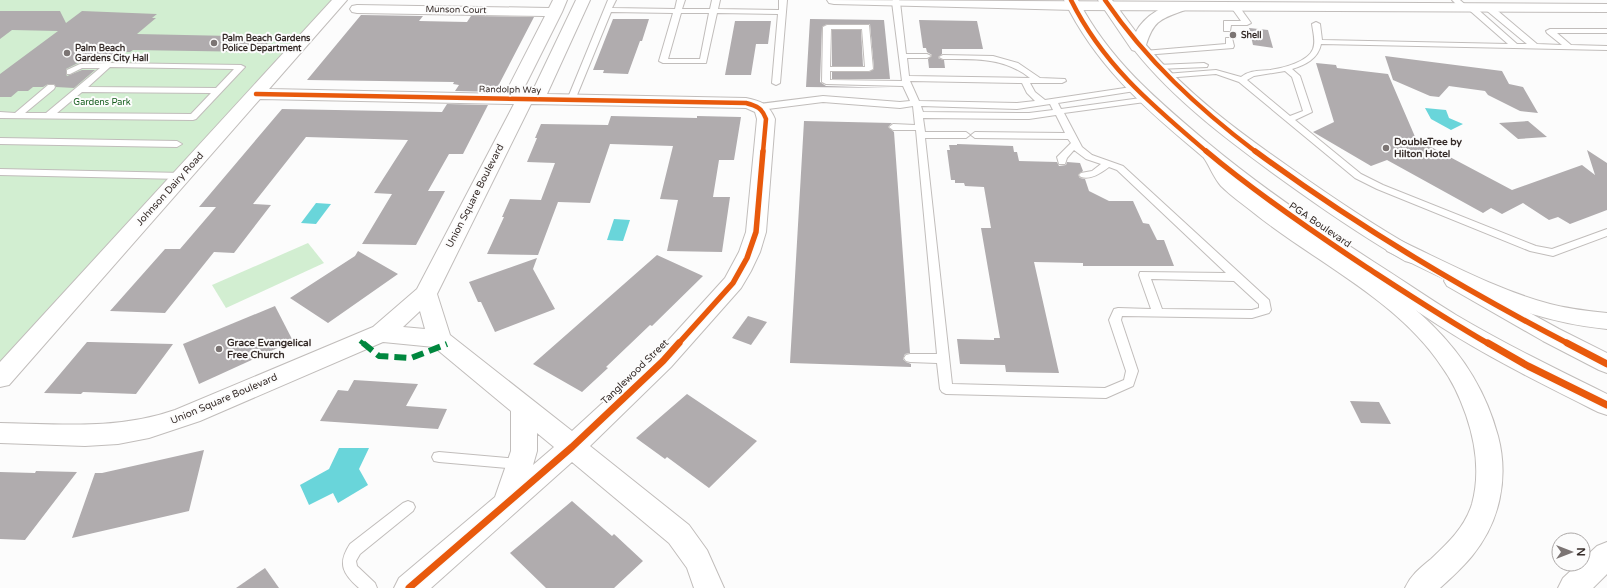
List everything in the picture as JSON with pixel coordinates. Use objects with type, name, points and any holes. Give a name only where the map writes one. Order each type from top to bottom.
[{"type":"main road","name":"Johnson Dairy Road","points":[[0,378],[340,0]]},
{"type":"main road","points":[[558,6],[514,92],[524,99],[541,91],[583,0]]},
{"type":"main road","points":[[834,0],[896,2],[1107,3],[1180,7],[1472,5],[1607,8]]},
{"type":"main road","name":"PGA Boulevard","points":[[1073,3],[1083,24],[1120,73],[1140,93],[1213,158],[1296,221],[1447,320],[1528,366],[1607,405]]},
{"type":"main road","points":[[1107,3],[1118,21],[1161,72],[1194,103],[1275,166],[1394,246],[1551,335],[1607,364]]},
{"type":"main road","name":"Munson Court","points":[[357,9],[558,6]]},
{"type":"main road","points":[[1141,50],[1144,29],[1148,22],[1180,7]]},
{"type":"main road","name":"Randolph Way","points":[[256,94],[746,103],[761,108]]},
{"type":"main road","name":"Union Square Boulevard","points":[[426,294],[524,99]]},
{"type":"main road","name":"Tanglewood Street","points":[[409,588],[572,447],[664,361],[733,283],[743,269],[752,250],[756,232],[766,119],[761,108]]},
{"type":"main road","points":[[1213,158],[1227,181],[1261,209],[1381,291],[1408,313],[1442,349],[1465,382],[1474,400],[1487,441],[1490,479],[1488,496],[1482,514],[1471,535],[1463,546],[1420,588]]},
{"type":"main road","points":[[1394,246],[1497,295],[1542,310],[1607,321]]},
{"type":"main road","points":[[381,333],[426,294],[440,339],[679,534],[700,562],[709,588]]},
{"type":"main road","name":"Union Square Boulevard","points":[[0,433],[100,435],[135,431],[153,427],[191,414],[381,333],[440,339]]},
{"type":"main road","points":[[506,503],[524,451],[524,408]]},
{"type":"main road","points":[[1573,588],[1607,555]]},
{"type":"lane","points":[[571,100],[612,0]]},
{"type":"lane","points":[[681,0],[663,61],[703,61],[716,0]]},
{"type":"lane","points":[[776,83],[783,0]]},
{"type":"lane","points":[[896,2],[906,81],[916,103],[919,115],[946,389],[1106,393],[1129,383],[1132,371],[1115,320],[1118,312],[1252,314],[1265,310],[1265,303],[1120,168],[1089,157],[1078,148],[1060,113],[1049,102],[1033,97],[1024,80]]},
{"type":"lane","points":[[1472,5],[1515,46]]},
{"type":"lane","points":[[1472,5],[1534,46]]},
{"type":"lane","points":[[1227,29],[1227,23],[1247,23],[1235,7]]},
{"type":"lane","points":[[608,10],[782,12]]},
{"type":"lane","points":[[1161,72],[1216,72],[1246,77],[1272,72],[1300,64],[1315,52],[1318,42],[1316,24]]},
{"type":"lane","points":[[826,69],[869,69],[866,27],[827,27],[826,69],[826,82],[1062,81]]},
{"type":"lane","points":[[1569,47],[1550,31],[1607,32]]},
{"type":"lane","points":[[1141,50],[1230,46],[1229,40]]},
{"type":"lane","points":[[1318,42],[1607,48]]},
{"type":"lane","points":[[903,56],[927,56]]},
{"type":"lane","points":[[943,57],[986,57],[1004,59],[1023,68],[1037,80]]},
{"type":"lane","points":[[0,115],[193,117],[241,68],[108,65],[80,66],[70,72]]},
{"type":"lane","points":[[49,115],[108,65]]},
{"type":"lane","points":[[1161,72],[1210,65],[1246,77],[1289,119],[1358,176],[1380,187],[1534,249],[1554,253],[1607,232]]},
{"type":"lane","points":[[1286,68],[1296,76],[1308,112],[1289,119]]},
{"type":"lane","points":[[17,115],[51,87]]},
{"type":"lane","points":[[80,89],[218,91]]},
{"type":"lane","points":[[761,108],[784,103],[823,99],[900,105],[916,103],[1017,106],[1140,93]]},
{"type":"lane","points":[[919,115],[1029,116],[1060,113],[1140,93]]},
{"type":"lane","points":[[894,127],[920,132],[1073,140]]},
{"type":"lane","points":[[1062,162],[1062,157],[1073,140]]},
{"type":"lane","points":[[0,141],[177,144]]},
{"type":"lane","points":[[1084,175],[1095,173],[1108,164]]},
{"type":"lane","points":[[0,172],[182,176]]},
{"type":"lane","points":[[1158,312],[1144,275],[1237,277]]},
{"type":"lane","points":[[910,358],[943,359]]},
{"type":"lane","points":[[439,457],[520,464]]},
{"type":"lane","points":[[370,588],[350,569],[348,562],[349,555],[408,507]]},
{"type":"green space","name":"Gardens Park","points":[[0,0],[333,0],[0,365]]},
{"type":"green space","points":[[308,243],[324,263],[226,308],[212,285]]},
{"type":"water","points":[[1425,108],[1446,110],[1449,118],[1463,124],[1451,130],[1431,119]]},
{"type":"water","points":[[316,203],[331,204],[316,224],[301,223]]},
{"type":"water","points":[[614,219],[630,220],[623,241],[607,240]]},
{"type":"water","points":[[339,448],[369,448],[359,469],[368,485],[338,503],[333,493],[309,505],[300,485],[329,469]]},
{"type":"building","name":"Palm Beach Gardens City Hall","points":[[0,11],[60,11],[66,23],[82,11],[157,14],[152,18],[156,18],[137,34],[274,37],[259,52],[133,50],[130,52],[115,52],[104,62],[80,62],[66,69],[67,76],[82,70],[95,70],[74,88],[56,87],[54,84],[48,84],[43,87],[33,87],[28,91],[18,91],[11,97],[0,97],[0,74],[58,31],[12,30],[0,39]]},
{"type":"building","points":[[361,15],[423,16],[419,21],[467,22],[471,16],[534,17],[495,92],[455,91],[459,85],[453,84],[454,82],[307,80]]},
{"type":"building","points":[[613,19],[649,19],[642,41],[640,41],[628,74],[603,73],[604,70],[593,70]]},
{"type":"building","points":[[810,19],[884,20],[890,79],[832,79],[832,72],[869,72],[874,69],[870,24],[827,24],[822,27],[820,82],[826,86],[891,88],[806,87]]},
{"type":"building","points":[[919,20],[977,21],[983,49],[942,49],[942,54],[938,58],[944,60],[945,68],[929,68],[928,59],[932,55],[927,52],[926,48],[923,48]]},
{"type":"building","points":[[735,21],[771,21],[768,44],[756,44],[751,75],[725,75]]},
{"type":"building","points":[[1249,28],[1268,30],[1273,48],[1253,45]]},
{"type":"building","points":[[832,30],[861,30],[863,66],[832,66]]},
{"type":"building","points":[[1385,56],[1502,71],[1509,84],[1523,87],[1538,113],[1520,111],[1488,95],[1485,91],[1449,86],[1439,97],[1430,96],[1393,80]]},
{"type":"building","name":"DoubleTree by Hilton Hotel","points":[[1316,63],[1336,65],[1337,68],[1388,74],[1416,139],[1512,190],[1582,165],[1595,175],[1587,150],[1607,163],[1607,210],[1570,224],[1558,217],[1549,220],[1523,203],[1502,214],[1491,208],[1483,213],[1387,160],[1371,166],[1313,132],[1334,122]]},
{"type":"building","points":[[447,104],[488,105],[463,154],[449,154],[428,191],[445,191],[416,245],[362,244],[392,194],[374,193],[408,140],[306,137],[253,204],[271,205],[234,253],[214,252],[165,313],[110,311],[165,249],[180,249],[216,207],[199,207],[282,109],[442,112]]},
{"type":"building","points":[[611,116],[697,118],[697,116],[741,117],[734,160],[719,160],[713,197],[730,197],[722,252],[667,251],[678,200],[660,199],[673,146],[610,144],[590,203],[558,202],[538,255],[487,254],[504,217],[502,217],[510,199],[541,200],[555,163],[527,162],[541,124],[608,125]]},
{"type":"building","points":[[804,121],[892,123],[888,127],[894,132],[910,353],[905,354],[903,359],[911,364],[911,367],[790,363]]},
{"type":"building","points":[[1528,121],[1547,137],[1518,139],[1499,123]]},
{"type":"building","points":[[949,145],[1013,146],[1014,152],[1017,152],[1019,161],[1057,162],[1059,166],[1066,165],[1067,162],[1080,163],[1083,171],[1078,175],[1080,178],[1085,179],[1089,191],[1109,201],[1133,201],[1143,223],[1149,224],[1157,240],[1164,240],[1174,266],[1083,266],[1083,263],[1034,262],[1059,373],[1006,372],[1005,365],[960,364],[957,339],[994,340],[994,338],[1000,338],[981,228],[991,228],[984,187],[965,186],[964,183],[955,183],[955,180],[951,180],[947,150],[950,150]]},
{"type":"building","points":[[358,251],[398,274],[328,323],[290,298],[355,256]]},
{"type":"building","points":[[657,255],[703,276],[652,326],[650,325],[606,367],[608,368],[582,392],[533,364]]},
{"type":"building","points":[[537,258],[533,269],[555,309],[495,332],[481,302],[478,302],[469,282]]},
{"type":"building","points":[[275,306],[293,341],[199,384],[183,344]]},
{"type":"building","points":[[748,316],[767,322],[751,345],[732,338]]},
{"type":"building","points":[[87,342],[173,344],[136,394],[83,392],[81,394],[44,393]]},
{"type":"building","points":[[354,380],[418,384],[406,406],[447,409],[438,429],[320,421],[338,390],[348,391]]},
{"type":"building","points":[[687,394],[757,441],[709,488],[667,457],[665,459],[636,438]]},
{"type":"building","points":[[1350,401],[1379,402],[1391,424],[1361,423]]},
{"type":"building","points":[[204,450],[189,511],[72,538],[95,473],[102,473]]},
{"type":"building","points":[[36,471],[77,472],[25,540],[0,539],[0,472],[35,473]]},
{"type":"building","points":[[572,501],[612,536],[614,534],[643,561],[614,588],[546,588],[510,553]]},
{"type":"building","points":[[265,568],[279,588],[236,588]]},
{"type":"marked path","points":[[360,341],[379,356],[411,358],[447,344]]},
{"type":"cycle path","points":[[1071,0],[1083,24],[1120,73],[1153,106],[1237,177],[1296,221],[1447,320],[1528,366],[1607,405]]},
{"type":"cycle path","points":[[1105,0],[1136,43],[1170,80],[1208,114],[1292,178],[1335,208],[1423,263],[1514,315],[1607,364]]},
{"type":"cycle path","points":[[256,94],[746,103],[759,107],[763,111],[766,119],[756,232],[747,258],[733,283],[663,361],[572,447],[409,588]]},
{"type":"place","name":"Shell","points":[[1233,35]]},
{"type":"place","name":"Palm Beach Gardens Police Department","points":[[214,43]]},
{"type":"place","name":"Palm Beach Gardens City Hall","points":[[67,53]]},
{"type":"place","name":"DoubleTree by Hilton Hotel","points":[[1386,148]]},
{"type":"place","name":"Grace Evangelical Free Church","points":[[219,349]]}]
